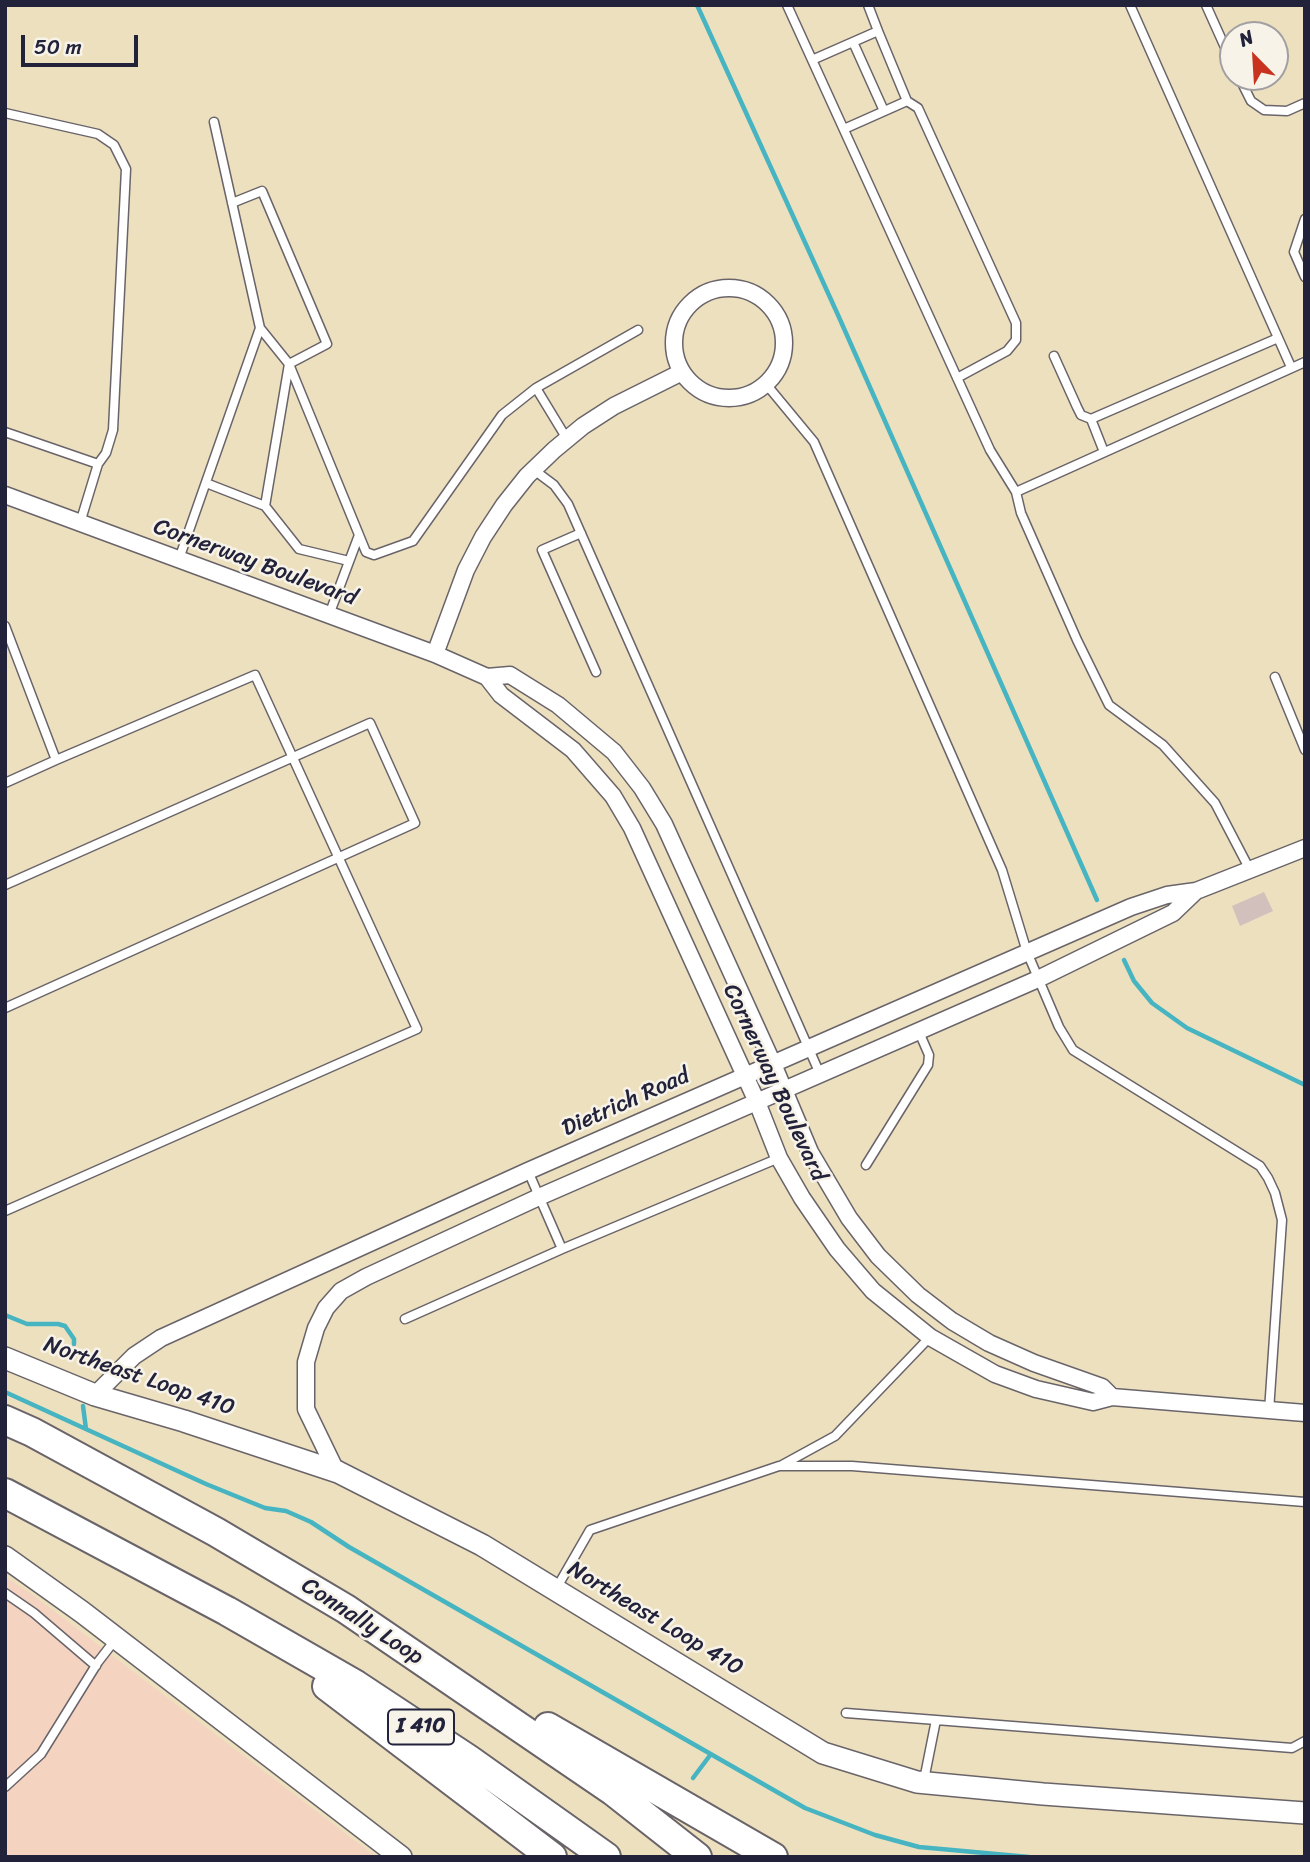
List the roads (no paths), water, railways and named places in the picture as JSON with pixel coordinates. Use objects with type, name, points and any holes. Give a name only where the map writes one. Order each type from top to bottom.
[{"type":"highway","name":"Connally Loop","points":[[5,1420],[216,1532],[346,1609],[613,1791],[697,1857]]},
{"type":"highway","name":"I 410","points":[[5,1493],[227,1611],[367,1692],[468,1759],[606,1857]]},
{"type":"highway","points":[[346,1609],[773,1857]]},
{"type":"highway","points":[[227,1611],[552,1857]]},
{"type":"highway","points":[[669,1797],[748,1857]]},
{"type":"main road","name":"Northeast Loop 410","points":[[5,1358],[95,1395],[336,1471],[482,1545],[822,1753],[923,1783],[1305,1813]]},
{"type":"main road","points":[[5,1557],[117,1638],[401,1857]]},
{"type":"street","points":[[727,288],[746,290],[764,299],[776,313],[783,329],[785,347],[781,364],[766,384],[743,397],[725,398],[708,394],[693,386],[682,372],[675,354],[674,335],[680,317],[692,302],[709,292],[727,288]]},
{"type":"street","points":[[435,654],[466,570],[483,537],[504,505],[534,470],[567,439],[614,406],[682,372]]},
{"type":"street","name":"Cornerway Boulevard","points":[[5,495],[435,654],[487,677],[501,695],[573,750],[613,796],[638,840],[757,1102],[779,1158],[802,1198],[836,1249],[873,1292],[930,1337],[995,1374],[1036,1389],[1093,1402],[1112,1397],[1305,1413]]},
{"type":"street","name":"Cornerway Boulevard","points":[[487,677],[510,675],[558,705],[614,752],[642,788],[664,824],[810,1152],[849,1217],[878,1256],[918,1295],[953,1321],[1034,1363],[1102,1387],[1112,1397]]},
{"type":"street","name":"Dietrich Road","points":[[95,1395],[134,1356],[161,1338],[528,1171],[1131,907],[1167,895],[1196,891],[1305,848]]},
{"type":"street","name":"Dietrich Road","points":[[336,1471],[306,1409],[306,1362],[316,1328],[326,1308],[341,1291],[539,1197],[1038,979],[1173,913],[1196,891]]},
{"type":"street","points":[[327,1263],[341,1291]]},
{"type":"lane","points":[[787,5],[990,450],[1016,492],[1021,513],[1109,705],[1163,745],[1216,803],[1250,870]]},
{"type":"lane","points":[[868,5],[907,101],[918,108],[1016,323],[1016,340],[1007,351],[957,378]]},
{"type":"lane","points":[[1130,5],[1291,367]]},
{"type":"lane","points":[[1206,5],[1219,34]]},
{"type":"lane","points":[[812,60],[878,31]]},
{"type":"lane","points":[[853,42],[884,111]]},
{"type":"lane","points":[[1246,91],[1251,101],[1264,110],[1287,111],[1305,103]]},
{"type":"lane","points":[[844,129],[907,101]]},
{"type":"lane","points":[[5,113],[98,134],[114,145],[126,169],[113,430],[106,453],[97,464],[80,523]]},
{"type":"lane","points":[[214,122],[260,328],[289,364],[366,552],[374,555],[412,541],[502,415],[536,388],[638,331]]},
{"type":"lane","points":[[232,203],[262,191],[327,344],[289,364]]},
{"type":"lane","points":[[1305,219],[1294,252],[1305,276]]},
{"type":"lane","points":[[179,559],[260,328]]},
{"type":"lane","points":[[1054,356],[1081,415],[1091,419],[1278,338]]},
{"type":"lane","points":[[1016,492],[1305,362]]},
{"type":"lane","points":[[265,506],[289,364]]},
{"type":"lane","points":[[766,384],[814,442],[1002,870],[1027,952],[1059,1027],[1073,1050],[1260,1166],[1268,1178],[1282,1220],[1269,1411]]},
{"type":"lane","points":[[536,388],[567,439]]},
{"type":"lane","points":[[1091,419],[1104,452]]},
{"type":"lane","points":[[5,432],[97,464]]},
{"type":"lane","points":[[534,470],[554,485],[568,504],[820,1075]]},
{"type":"lane","points":[[206,483],[265,506],[299,549],[349,561]]},
{"type":"lane","points":[[581,533],[542,550],[596,671]]},
{"type":"lane","points":[[329,615],[359,535]]},
{"type":"lane","points":[[5,626],[56,760]]},
{"type":"lane","points":[[5,783],[255,675],[417,1029],[5,1211]]},
{"type":"lane","points":[[1275,677],[1305,750]]},
{"type":"lane","points":[[5,885],[370,723],[415,823],[5,1008]]},
{"type":"lane","points":[[866,1166],[928,1065],[929,1055],[919,1032]]},
{"type":"lane","points":[[405,1319],[562,1249],[779,1158]]},
{"type":"lane","points":[[528,1171],[562,1249]]},
{"type":"lane","points":[[556,1589],[590,1530],[779,1466],[835,1436],[930,1337]]},
{"type":"lane","points":[[779,1466],[852,1466],[1305,1502]]},
{"type":"lane","points":[[5,1593],[34,1613],[96,1666]]},
{"type":"lane","points":[[5,1787],[41,1754],[96,1666],[117,1638]]},
{"type":"lane","points":[[846,1713],[1293,1748],[1305,1741]]},
{"type":"lane","points":[[923,1783],[936,1720]]},
{"type":"waterway","points":[[697,5],[838,315],[1097,900]]},
{"type":"waterway","points":[[1124,960],[1134,981],[1152,1003],[1187,1028],[1305,1085]]},
{"type":"waterway","points":[[5,1315],[27,1324],[65,1326],[74,1339],[74,1344]]},
{"type":"waterway","points":[[5,1392],[206,1484],[265,1508],[286,1511],[311,1522],[349,1547],[805,1808],[875,1835],[919,1847],[1029,1857]]},
{"type":"waterway","points":[[83,1406],[86,1429]]},
{"type":"waterway","points":[[693,1778],[711,1754]]}]
